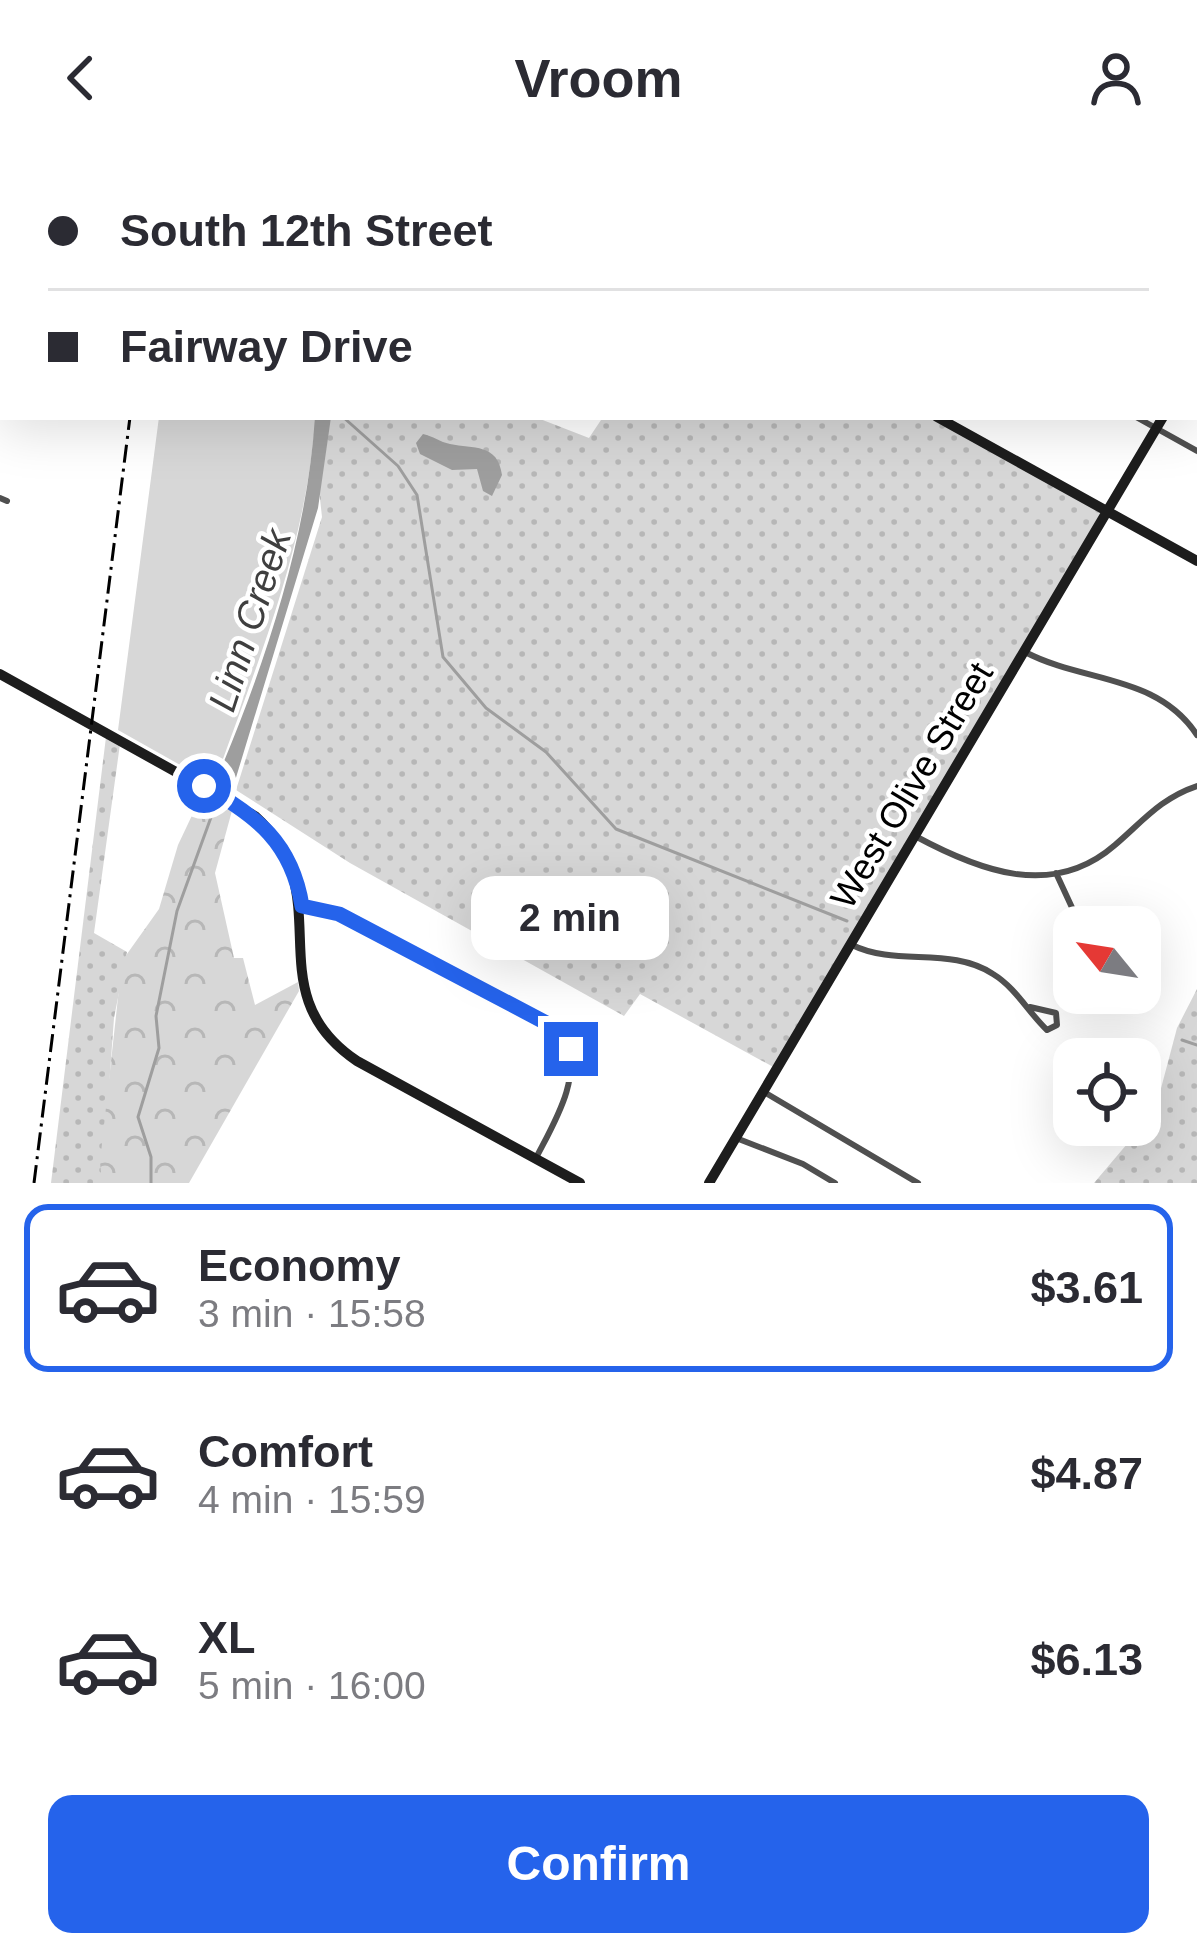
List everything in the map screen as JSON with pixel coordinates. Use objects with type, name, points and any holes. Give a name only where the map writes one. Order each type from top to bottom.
[{"type":"street","points":[[942,420],[1197,561]]},
{"type":"street","points":[[1160,423],[1197,451]]},
{"type":"street","name":"West Olive Street","points":[[709,1183],[1160,423]]},
{"type":"street","points":[[1025,652],[1066,672],[1154,693],[1197,735]]},
{"type":"street","points":[[0,674],[236,804],[267,827],[284,849],[302,906],[302,986],[336,1045],[580,1183]]},
{"type":"street","points":[[916,836],[988,871],[1056,873],[1107,852],[1165,799],[1197,786]]},
{"type":"street","points":[[1056,873],[1071,906]]},
{"type":"street","points":[[302,906],[339,914],[565,1036],[573,1068],[560,1112],[536,1158]]},
{"type":"street","points":[[851,944],[887,957],[971,964],[998,976],[1046,1030],[1060,1021],[1056,1012],[1030,1007]]},
{"type":"street","points":[[764,1092],[917,1183]]},
{"type":"street","points":[[736,1138],[835,1183]]},
{"type":"green space","points":[[159,420],[315,420],[291,557],[214,784],[118,730]]},
{"type":"green space","points":[[311,420],[543,420],[589,438],[601,420],[934,420],[1107,512],[777,1069],[640,994],[624,1016],[350,863],[236,790],[322,517]]},
{"type":"green space","points":[[106,737],[120,744],[94,933],[127,952],[114,1018],[102,1183],[51,1183]]},
{"type":"green space","points":[[204,790],[233,807],[215,873],[234,958],[243,958],[255,1005],[298,982],[299,991],[189,1183],[102,1183],[100,1162],[122,961],[159,909],[178,845]]},
{"type":"green space","points":[[1197,989],[1197,1183],[1094,1183],[1125,1146],[1161,1146],[1161,1088],[1177,1028]]},
{"type":"shaded area","points":[[315,420],[331,420],[318,508],[231,794],[214,785],[280,605]]},
{"type":"shaded area","points":[[423,434],[490,452],[502,475],[492,496],[483,491],[477,469],[452,470],[420,454],[416,443]]},
{"type":"waterway","points":[[346,420],[398,466],[417,495],[443,657],[486,708],[546,752],[616,829],[847,921]]},
{"type":"waterway","name":"Linn Creek","points":[[151,1183],[151,1157],[138,1117],[159,1048],[156,1016],[177,911],[222,787]]},
{"type":"waterway","points":[[1182,1040],[1197,1045]]},
{"type":"railway","points":[[34,1183],[130,420]]},
{"type":"route","points":[[204,786],[255,816],[277,838],[290,860],[302,906],[339,914],[554,1027],[571,1049]]}]
